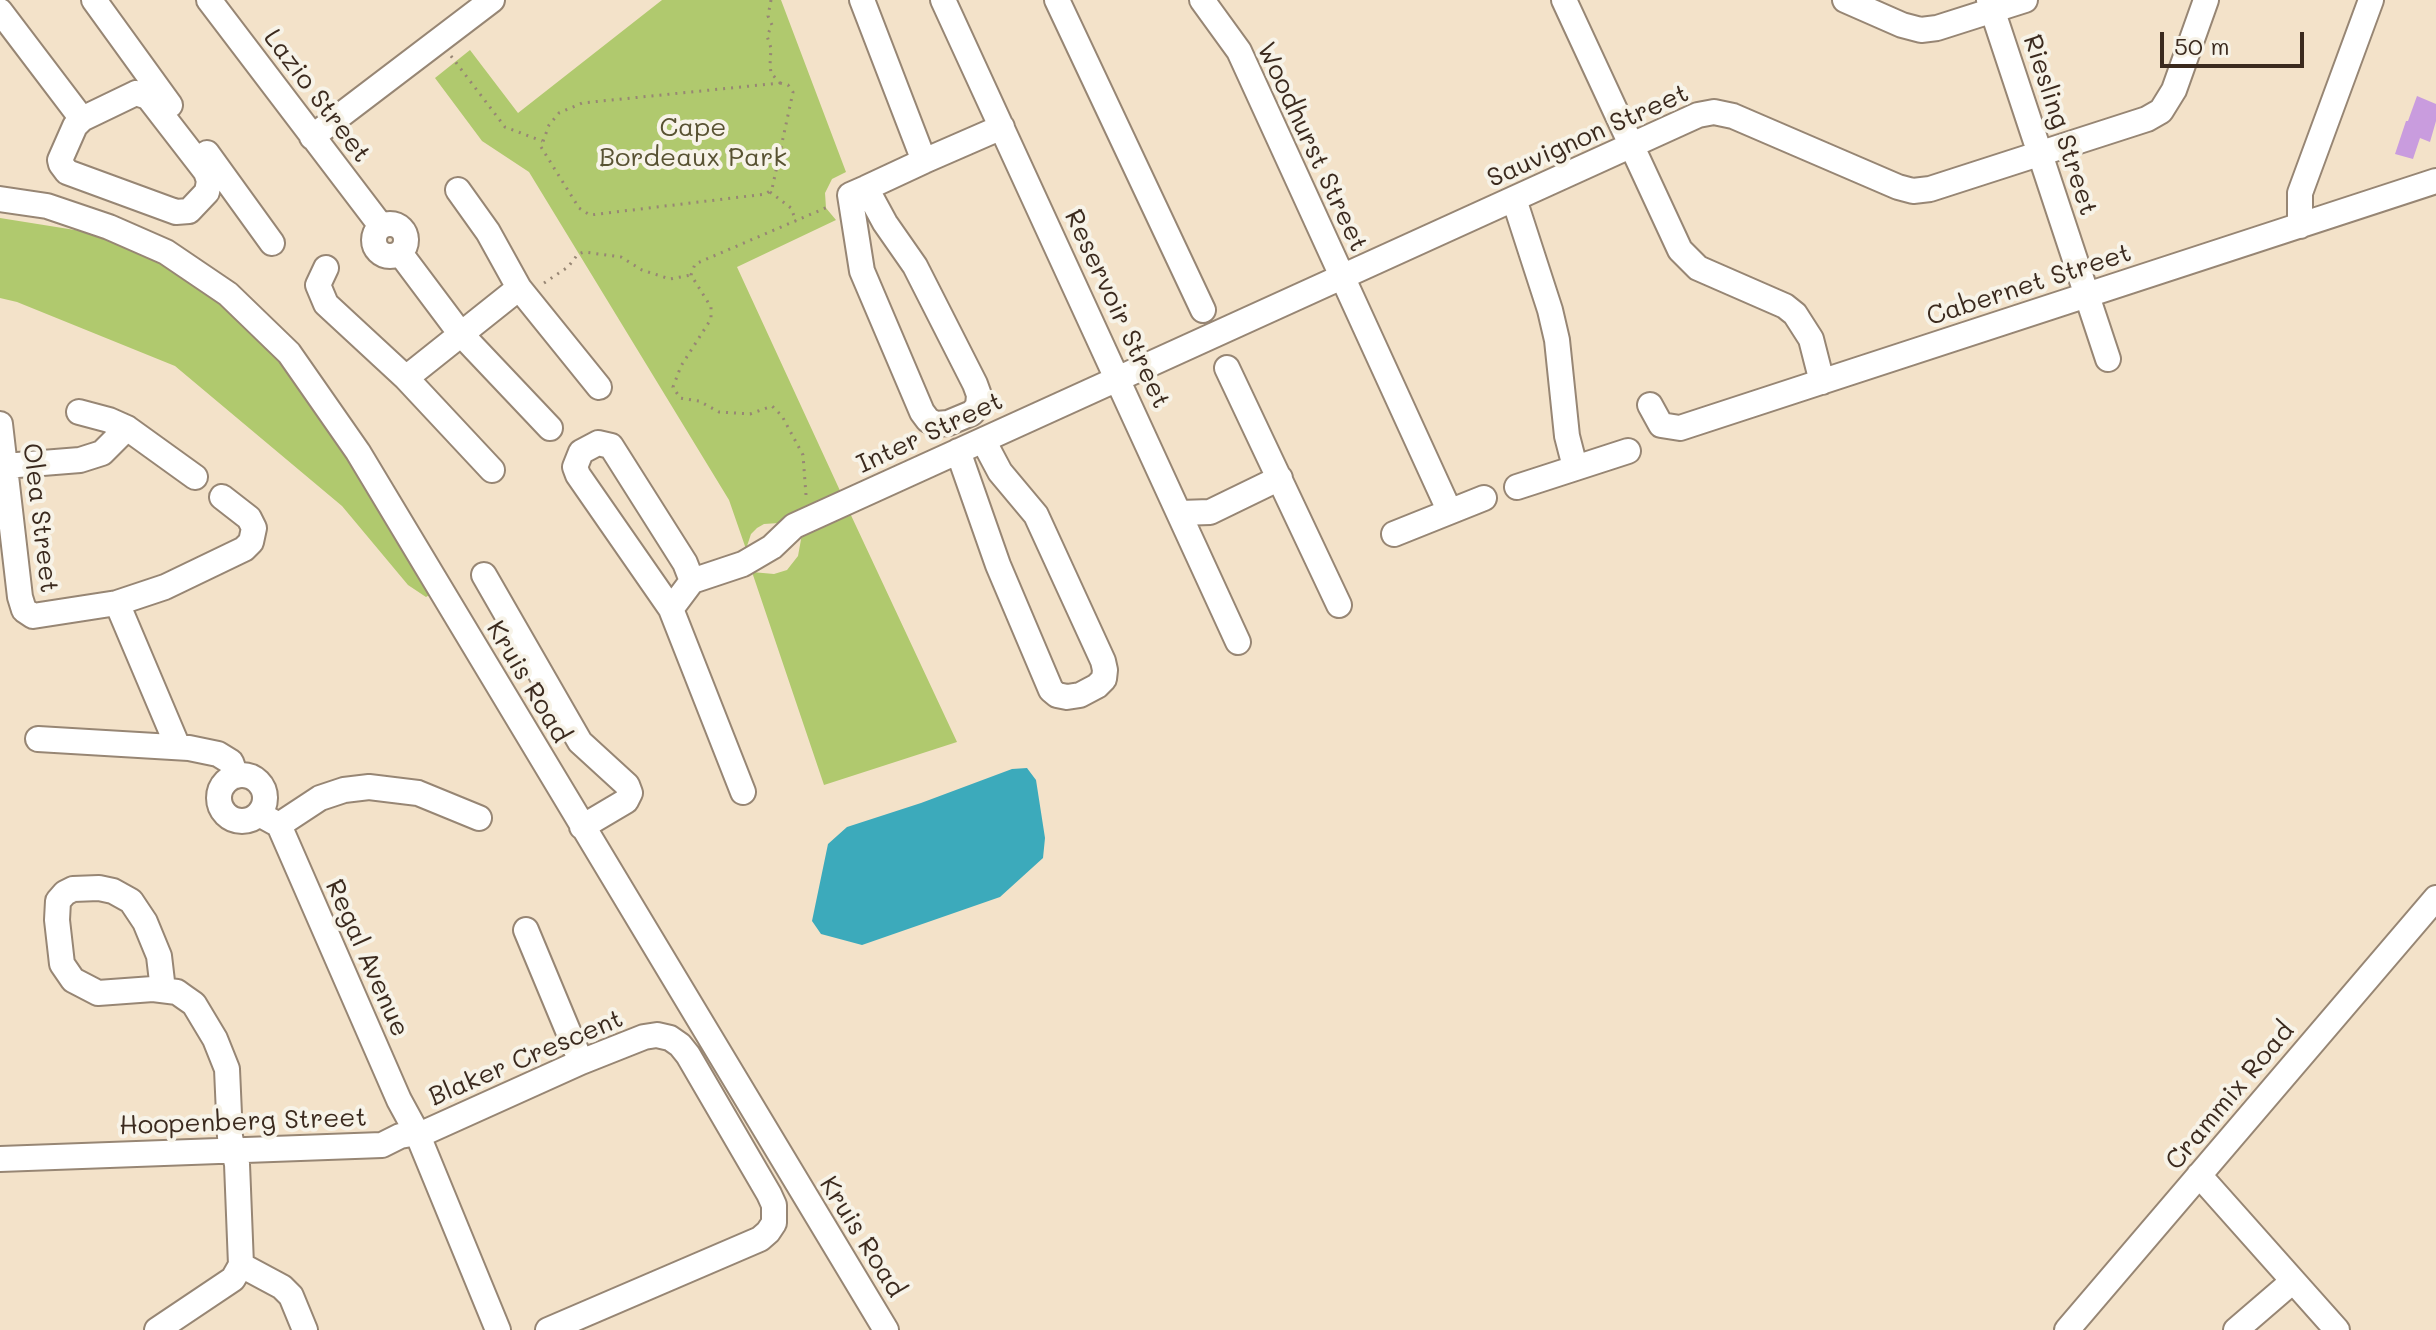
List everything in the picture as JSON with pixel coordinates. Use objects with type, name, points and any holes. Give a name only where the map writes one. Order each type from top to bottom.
[{"type":"street","points":[[94,0],[272,243]]},
{"type":"street","name":"Lazio Street","points":[[209,0],[381,226],[374,237],[376,250],[388,257],[400,253],[460,333]]},
{"type":"street","points":[[312,137],[492,0]]},
{"type":"street","points":[[862,0],[924,161]]},
{"type":"street","name":"Reservoir Street","points":[[943,0],[1238,642]]},
{"type":"street","points":[[1057,0],[1203,310]]},
{"type":"street","name":"Woodhurst Street","points":[[1202,0],[1239,51],[1449,510]]},
{"type":"street","points":[[1845,0],[1921,30],[1937,28],[1990,6],[2025,0]]},
{"type":"street","name":"Sauvignon Street","points":[[1118,380],[1698,115],[1714,112],[1733,116],[1913,191],[1930,189],[2147,119],[2161,111],[2174,90],[2206,0]]},
{"type":"street","points":[[2300,226],[2300,193],[2371,0]]},
{"type":"street","points":[[1572,2],[1632,146],[1680,250],[1698,268],[1785,306],[1795,314],[1811,339],[1822,382]]},
{"type":"street","name":"Riesling Street","points":[[1990,6],[2108,359]]},
{"type":"street","points":[[0,11],[82,119]]},
{"type":"street","points":[[136,93],[145,94],[206,172],[209,181],[207,192],[189,211],[176,212],[67,172],[60,160],[75,126],[82,119],[136,93]]},
{"type":"street","points":[[858,192],[1002,127]]},
{"type":"street","name":"Cabernet Street","points":[[1650,405],[1661,425],[1680,428],[2436,181]]},
{"type":"street","points":[[458,190],[488,232],[519,288],[599,387]]},
{"type":"street","points":[[858,192],[885,223],[915,266],[975,384],[979,395],[978,406],[972,413],[948,423],[936,424],[922,412],[862,271],[858,192]]},
{"type":"street","name":"Kruis Road","points":[[0,199],[47,206],[109,227],[166,252],[228,294],[289,353],[358,452],[886,1330]]},
{"type":"street","points":[[1514,199],[1531,243],[1553,325],[1567,436],[1575,467]]},
{"type":"street","points":[[326,268],[318,285],[326,304],[406,378],[492,470]]},
{"type":"street","points":[[406,378],[519,288]]},
{"type":"street","points":[[460,333],[550,428]]},
{"type":"street","points":[[1227,368],[1339,605]]},
{"type":"street","name":"Inter Street","points":[[692,581],[743,564],[772,547],[794,526],[1118,380]]},
{"type":"street","points":[[79,412],[127,428],[195,477]]},
{"type":"street","name":"Olea Street","points":[[0,424],[20,597],[24,610],[33,616],[117,603],[165,587],[244,549],[251,542],[254,528],[249,518],[222,497]]},
{"type":"street","points":[[5,466],[80,460],[102,453],[127,428]]},
{"type":"street","points":[[958,451],[976,510],[1051,690],[1067,697],[1080,695],[1104,679],[1103,661],[1036,515],[1000,472],[983,440]]},
{"type":"street","points":[[671,609],[692,581],[685,563],[611,446],[598,443],[581,452],[575,467],[578,475],[671,609],[743,792]]},
{"type":"street","points":[[1517,487],[1628,451]]},
{"type":"street","points":[[1180,513],[1210,512],[1280,478]]},
{"type":"street","points":[[976,510],[1015,490]]},
{"type":"street","points":[[1394,534],[1484,498]]},
{"type":"street","points":[[484,575],[580,742],[627,785],[630,793],[626,801],[582,827]]},
{"type":"street","points":[[117,603],[190,748]]},
{"type":"street","points":[[38,739],[190,748],[218,754],[231,762],[236,776],[228,779],[219,793],[221,808],[233,820],[269,820],[344,790],[369,787],[418,793],[479,818]]},
{"type":"street","name":"Regal Avenue","points":[[236,776],[252,777],[263,788],[269,820],[417,1133]]},
{"type":"street","points":[[157,1330],[233,1279],[241,1265],[237,1164],[233,1150],[227,1069],[215,1039],[194,1004],[177,992],[98,993],[73,980],[62,964],[57,920],[58,901],[65,893],[73,889],[99,888],[113,891],[131,901],[145,922],[159,956],[163,990]]},
{"type":"street","name":"Crammix Road","points":[[2067,1330],[2436,898]]},
{"type":"street","points":[[526,930],[581,1062]]},
{"type":"street","name":"Blaker Crescent","points":[[417,1133],[428,1131],[644,1037],[657,1035],[680,1045],[769,1194],[775,1215],[768,1232],[760,1239],[548,1330]]},
{"type":"street","points":[[417,1133],[498,1330]]},
{"type":"street","name":"Hoopenberg Street","points":[[0,1159],[382,1145],[400,1136],[417,1133]]},
{"type":"street","points":[[2199,1175],[2337,1330]]},
{"type":"street","points":[[241,1265],[282,1287],[291,1296],[305,1330]]},
{"type":"street","points":[[2236,1330],[2293,1281]]},
{"type":"path","points":[[771,0],[768,16],[772,25],[767,36],[771,48],[771,73],[780,83]]},
{"type":"path","points":[[439,41],[505,127],[542,141]]},
{"type":"path","points":[[770,192],[793,92],[788,85],[780,83],[582,103],[559,113],[542,141],[544,154],[579,208],[590,215],[770,192],[791,208],[796,221]]},
{"type":"path","points":[[691,275],[695,264],[824,209]]},
{"type":"path","points":[[543,283],[584,252],[621,257],[642,270],[670,279],[691,275]]},
{"type":"path","points":[[691,275],[711,307],[711,319],[681,366],[673,387],[680,398],[699,401],[719,412],[750,414],[772,406],[782,416],[803,455],[809,504]]},
{"type":"green space","name":"Cape Bordeaux Park","points":[[662,0],[781,0],[846,172],[832,179],[825,193],[826,208],[836,220],[737,267],[842,495],[779,523],[764,524],[751,534],[746,549],[729,500],[529,172],[482,141],[435,78],[470,50],[518,113]]},
{"type":"green space","points":[[0,218],[100,234],[140,249],[213,295],[272,350],[331,428],[431,594],[426,597],[408,585],[342,506],[175,366],[17,302],[0,298]]},
{"type":"green space","points":[[849,511],[957,742],[824,785],[752,572],[774,574],[787,570],[798,556],[802,534]]},
{"type":"water","points":[[1027,768],[1036,780],[1045,838],[1043,858],[1000,897],[862,945],[821,934],[812,921],[828,844],[847,827],[1012,769]]},
{"type":"building","points":[[2417,96],[2436,104],[2436,121],[2430,142],[2420,138],[2413,159],[2395,154]]}]
